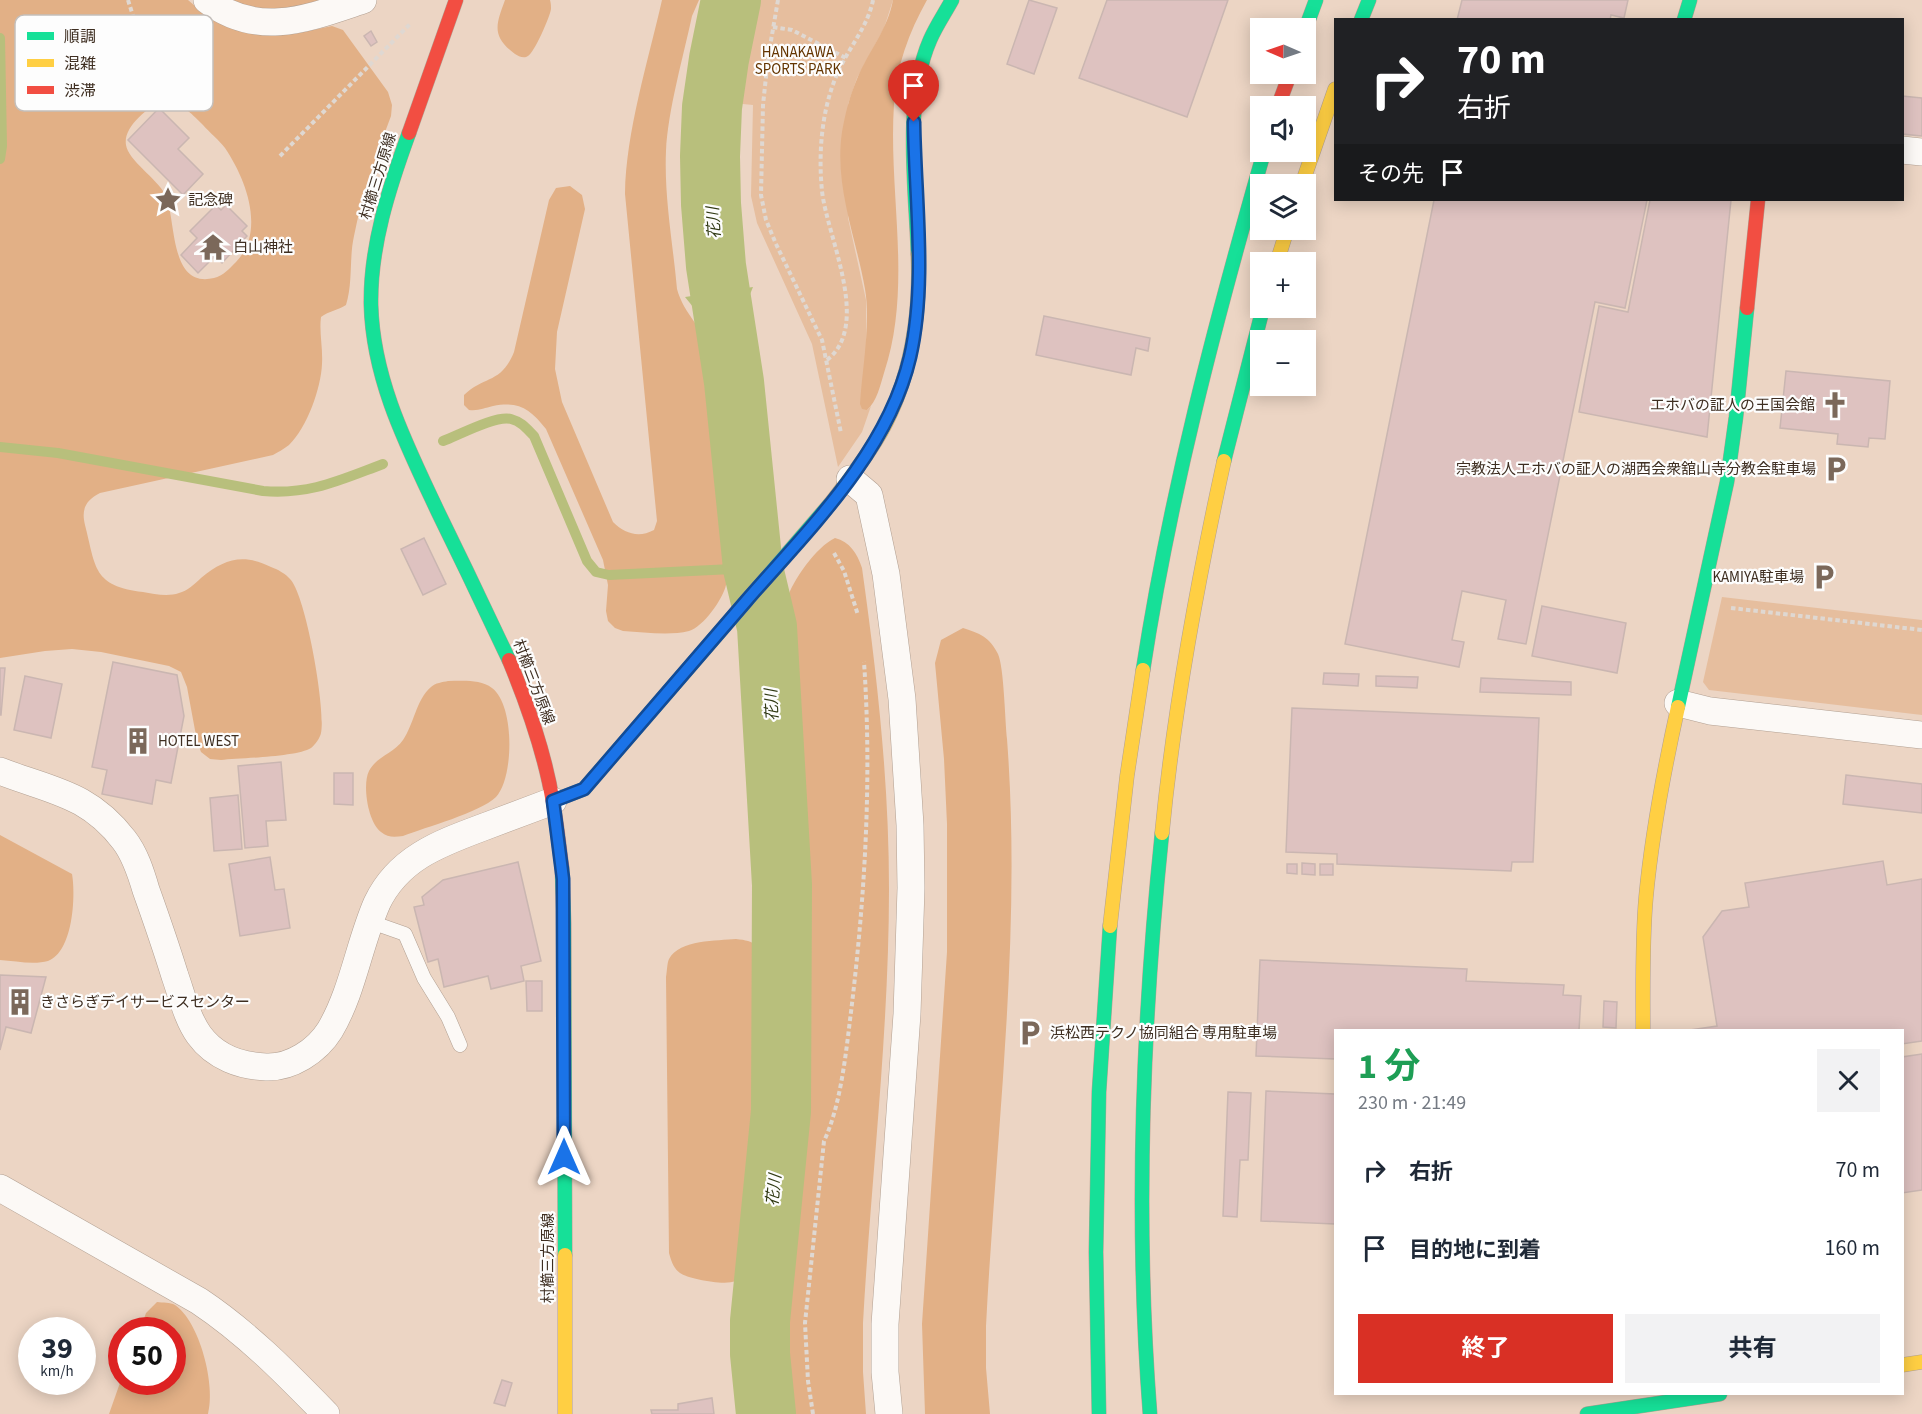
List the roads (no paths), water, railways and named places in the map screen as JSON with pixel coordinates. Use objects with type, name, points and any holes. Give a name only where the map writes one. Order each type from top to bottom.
[{"type":"street","points":[[207,0],[235,15],[264,22],[293,22],[363,0]]},
{"type":"street","name":"村櫛三方原線","points":[[456,0],[382,209],[372,274],[371,306],[374,339],[389,402],[401,433],[509,660],[540,745],[553,801],[563,879],[564,924],[565,1414]]},
{"type":"street","points":[[0,771],[85,803],[108,820],[127,843],[139,869],[187,1010],[200,1036],[220,1055],[246,1066],[275,1067],[302,1058],[324,1040],[338,1016],[377,902],[392,878],[412,859],[436,845],[584,789],[803,536],[850,479],[876,441],[896,401],[910,359],[917,315],[914,105],[918,72],[928,41],[943,11],[952,0]]},
{"type":"street","points":[[1309,18],[1316,0]]},
{"type":"street","points":[[1362,18],[1369,0]]},
{"type":"street","points":[[1685,18],[1690,0]]},
{"type":"street","points":[[1306,174],[1334,93]]},
{"type":"street","points":[[1904,150],[1922,152]]},
{"type":"street","points":[[1100,1414],[1095,1286],[1096,1166],[1104,1000],[1122,799],[1157,575],[1181,459],[1209,343],[1261,162]]},
{"type":"street","points":[[1643,1029],[1646,898],[1653,836],[1663,774],[1727,482],[1733,445],[1758,201]]},
{"type":"street","points":[[1150,1414],[1143,1285],[1144,1050],[1151,933],[1162,816],[1199,583],[1222,468],[1260,318]]},
{"type":"street","points":[[850,479],[869,495],[885,574],[902,699],[910,825],[911,888],[907,1014],[885,1324],[885,1372],[889,1414]]},
{"type":"street","points":[[1678,703],[1710,711],[1922,735]]},
{"type":"street","points":[[0,1188],[222,1316],[263,1351],[326,1414]]},
{"type":"street","points":[[1904,1365],[1922,1362]]},
{"type":"street","points":[[1587,1414],[1705,1395]]},
{"type":"street","points":[[1690,1396],[1693,1414]]},
{"type":"lane","points":[[371,922],[405,934],[424,978],[448,1017],[460,1045]]},
{"type":"waterway","name":"花川","points":[[731,0],[712,107],[711,204],[716,266],[734,382],[753,568],[767,627],[782,885],[781,1111],[760,1321],[760,1354],[766,1414]]},
{"type":"waterway","points":[[0,38],[2,146],[0,159]]},
{"type":"waterway","points":[[443,441],[496,420],[511,419],[524,426],[534,436],[587,561],[596,572],[609,575],[753,568]]},
{"type":"waterway","points":[[0,447],[58,453],[263,491],[280,492],[296,491],[339,481],[383,464]]},
{"type":"place","name":"記念碑","points":[[168,200]]},
{"type":"place","name":"白山神社","points":[[213,247]]},
{"type":"place","name":"エホバの証人の王国会館","points":[[1835,405]]},
{"type":"place","name":"宗教法人エホバの証人の湖西会衆舘山寺分教会駐車場","points":[[1836,469]]},
{"type":"place","name":"KAMIYA駐車場","points":[[1824,577]]},
{"type":"place","name":"HOTEL WEST","points":[[138,741]]},
{"type":"place","name":"きさらぎデイサービスセンター","points":[[20,1002]]},
{"type":"place","name":"浜松西テクノ協同組合 専用駐車場","points":[[1030,1033]]},
{"type":"park label","name":"HANAKAWA SPORTS PARK","points":[[798,60]]}]
